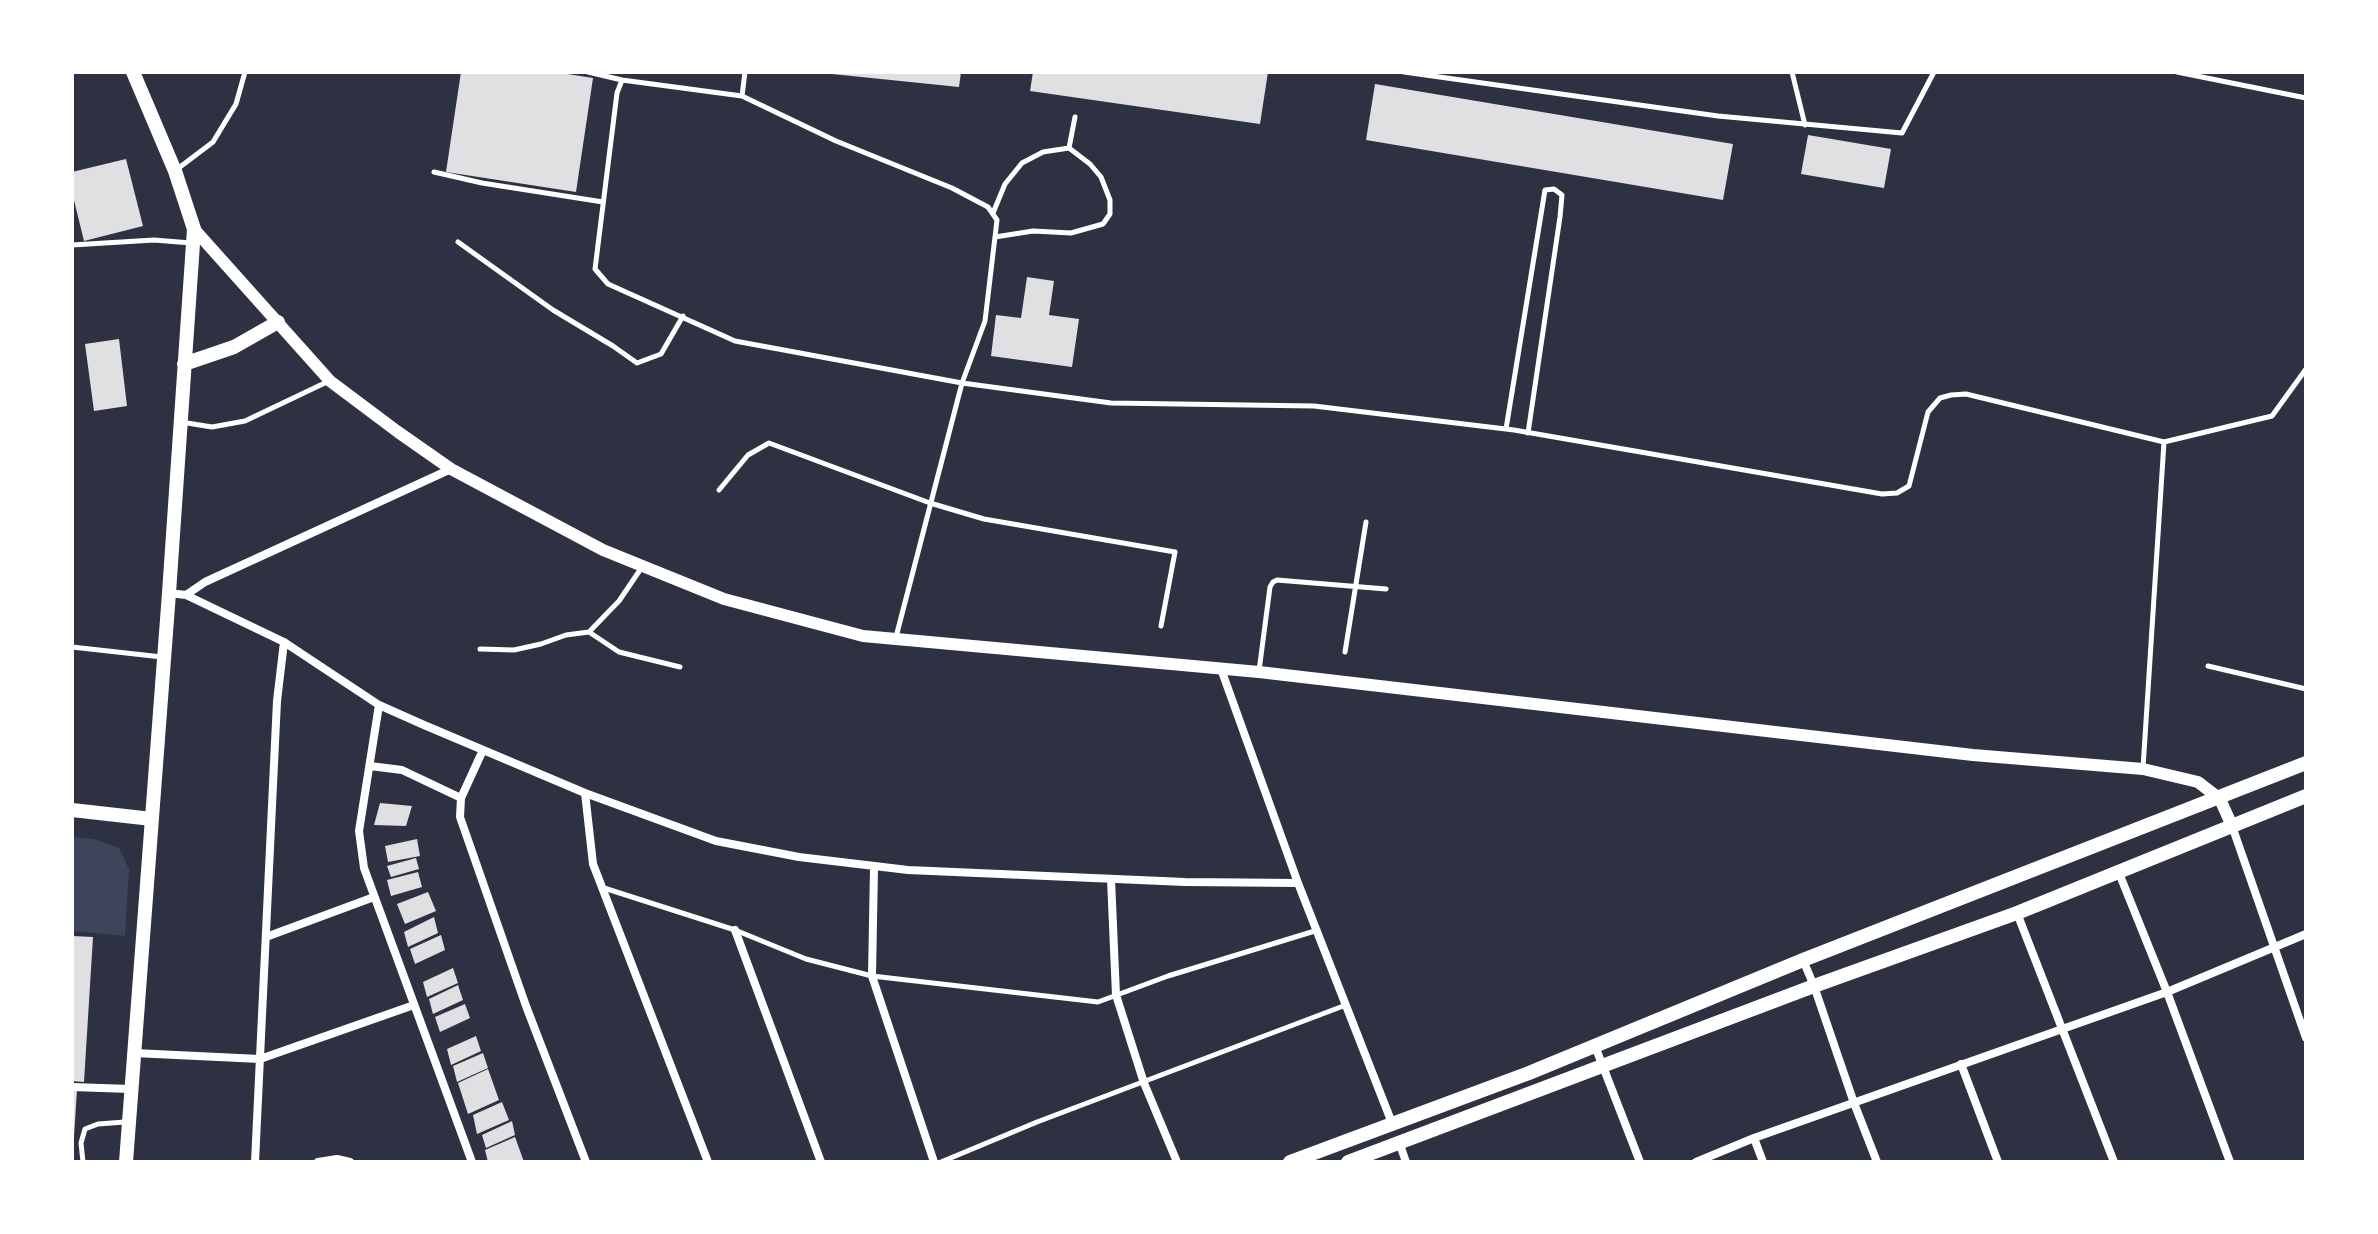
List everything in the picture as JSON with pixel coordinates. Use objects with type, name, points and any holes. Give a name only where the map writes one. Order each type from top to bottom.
[{"type":"main road","points":[[126,1162],[193,236],[175,171],[133,72]]},
{"type":"main road","points":[[184,364],[234,347],[278,322]]},
{"type":"main road","points":[[1290,1162],[1595,1046],[1803,960],[2306,763]]},
{"type":"main road","points":[[1348,1162],[2017,913],[2306,796]]},
{"type":"main road","points":[[72,810],[152,819]]},
{"type":"street","points":[[193,236],[278,322],[330,381],[451,469],[603,550],[724,599],[863,636],[1259,672],[1973,755],[2143,769],[2198,782],[2220,799],[2232,826],[2306,1038]]},
{"type":"street","points":[[186,595],[205,582],[451,469]]},
{"type":"street","points":[[169,593],[186,595],[284,642],[379,705],[585,793],[716,841],[874,868],[1111,879],[1298,883]]},
{"type":"street","points":[[255,1162],[277,701],[284,642]]},
{"type":"street","points":[[1221,669],[1298,883],[1392,1123]]},
{"type":"street","points":[[379,705],[359,831],[364,868],[472,1162]]},
{"type":"street","points":[[483,750],[461,798],[460,817],[526,1006],[586,1162]]},
{"type":"street","points":[[370,766],[402,770],[461,798]]},
{"type":"street","points":[[585,793],[593,864],[708,1162]]},
{"type":"street","points":[[874,868],[872,976],[934,1162]]},
{"type":"street","points":[[2119,873],[2230,1162]]},
{"type":"street","points":[[1111,879],[1116,995],[1144,1083],[1177,1162]]},
{"type":"street","points":[[266,937],[374,897]]},
{"type":"street","points":[[2017,913],[2114,1162]]},
{"type":"street","points":[[735,930],[821,1162]]},
{"type":"street","points":[[1696,1162],[1754,1138],[2167,992],[2306,934]]},
{"type":"street","points":[[1803,960],[1877,1162]]},
{"type":"street","points":[[134,1053],[260,1059],[414,1005]]},
{"type":"street","points":[[1595,1046],[1640,1162]]},
{"type":"street","points":[[1961,1064],[1998,1162]]},
{"type":"street","points":[[72,1087],[131,1089]]},
{"type":"street","points":[[1754,1138],[1763,1162]]},
{"type":"street","points":[[1399,1142],[1406,1162]]},
{"type":"street","points":[[318,1162],[337,1159],[350,1162]]},
{"type":"lane","points":[[175,171],[213,142],[236,104],[245,72]]},
{"type":"lane","points":[[588,72],[622,80],[742,96],[836,141],[952,188],[988,207],[997,220],[985,321],[962,383],[896,637]]},
{"type":"lane","points":[[742,96],[745,72]]},
{"type":"lane","points":[[1404,72],[1718,116],[1902,133],[1934,72]]},
{"type":"lane","points":[[1792,72],[1805,125]]},
{"type":"lane","points":[[2177,72],[2306,98]]},
{"type":"lane","points":[[2207,77],[2219,72]]},
{"type":"lane","points":[[622,80],[617,93],[595,269],[608,284],[735,341],[962,383],[1111,403],[1314,406],[1506,429],[1882,494],[1897,493],[1909,486],[1928,412],[1940,398],[1966,394],[2164,442],[2272,416],[2306,369]]},
{"type":"lane","points":[[1069,148],[1075,117]]},
{"type":"lane","points":[[992,214],[1005,184],[1022,163],[1043,152],[1069,148],[1101,177],[1110,200],[1110,214],[1103,224],[1071,233],[1033,231],[995,237]]},
{"type":"lane","points":[[434,172],[482,183],[603,202]]},
{"type":"lane","points":[[1506,429],[1545,190],[1554,189],[1562,195],[1560,217],[1528,433]]},
{"type":"lane","points":[[72,245],[193,236]]},
{"type":"lane","points":[[458,242],[553,310],[637,363],[661,354],[683,316]]},
{"type":"lane","points":[[179,421],[212,427],[245,421],[330,381]]},
{"type":"lane","points":[[2143,769],[2164,442]]},
{"type":"lane","points":[[719,490],[748,455],[769,443],[930,503],[984,519],[1175,552],[1161,626]]},
{"type":"lane","points":[[1345,652],[1366,522]]},
{"type":"lane","points":[[480,649],[514,650],[566,635],[589,632],[619,601],[643,566]]},
{"type":"lane","points":[[1259,672],[1273,582],[1386,589]]},
{"type":"lane","points":[[589,632],[619,652],[680,667]]},
{"type":"lane","points":[[72,647],[163,657]]},
{"type":"lane","points":[[2208,666],[2306,689]]},
{"type":"lane","points":[[603,888],[735,930],[806,959],[872,976],[1098,1002],[1168,976],[1318,930]]},
{"type":"lane","points":[[941,1162],[1037,1122],[1347,1005]]},
{"type":"lane","points":[[83,1162],[81,1143],[85,1129],[98,1124],[129,1122]]},
{"type":"shaded area","points":[[72,837],[94,839],[119,848],[129,869],[125,936],[72,931]]},
{"type":"building","points":[[461,72],[555,72],[593,78],[576,192],[446,172]]},
{"type":"building","points":[[832,72],[961,72],[959,87]]},
{"type":"building","points":[[1033,72],[1268,72],[1260,124],[1030,91]]},
{"type":"building","points":[[1375,84],[1733,144],[1723,200],[1366,140]]},
{"type":"building","points":[[1808,135],[1891,149],[1884,188],[1801,174]]},
{"type":"building","points":[[126,159],[143,226],[84,241],[72,192],[72,172]]},
{"type":"building","points":[[1027,277],[1054,281],[1049,315],[1079,319],[1072,367],[991,356],[996,315],[1021,318]]},
{"type":"building","points":[[119,339],[127,406],[94,411],[85,344]]},
{"type":"building","points":[[380,803],[412,806],[406,826],[374,825]]},
{"type":"building","points":[[417,839],[420,856],[388,862],[385,846]]},
{"type":"building","points":[[416,858],[419,869],[391,877],[387,866]]},
{"type":"building","points":[[418,872],[422,887],[391,896],[387,880]]},
{"type":"building","points":[[428,892],[436,911],[405,924],[397,904]]},
{"type":"building","points":[[434,917],[438,933],[408,947],[404,932]]},
{"type":"building","points":[[441,935],[445,950],[415,964],[410,949]]},
{"type":"building","points":[[72,936],[93,937],[84,1082],[72,1081]]},
{"type":"building","points":[[453,968],[458,983],[427,997],[423,982]]},
{"type":"building","points":[[458,985],[463,1000],[433,1014],[429,999]]},
{"type":"building","points":[[465,1004],[470,1018],[440,1032],[435,1017]]},
{"type":"building","points":[[476,1036],[481,1051],[451,1065],[447,1049]]},
{"type":"building","points":[[483,1053],[488,1068],[457,1082],[453,1066]]},
{"type":"building","points":[[488,1069],[499,1100],[468,1114],[458,1083]]},
{"type":"building","points":[[72,1090],[77,1090],[74,1136],[72,1136]]},
{"type":"building","points":[[502,1102],[509,1120],[477,1134],[473,1115]]},
{"type":"building","points":[[512,1121],[515,1135],[486,1148],[482,1135]]},
{"type":"building","points":[[515,1137],[524,1162],[488,1162],[485,1150]]}]
